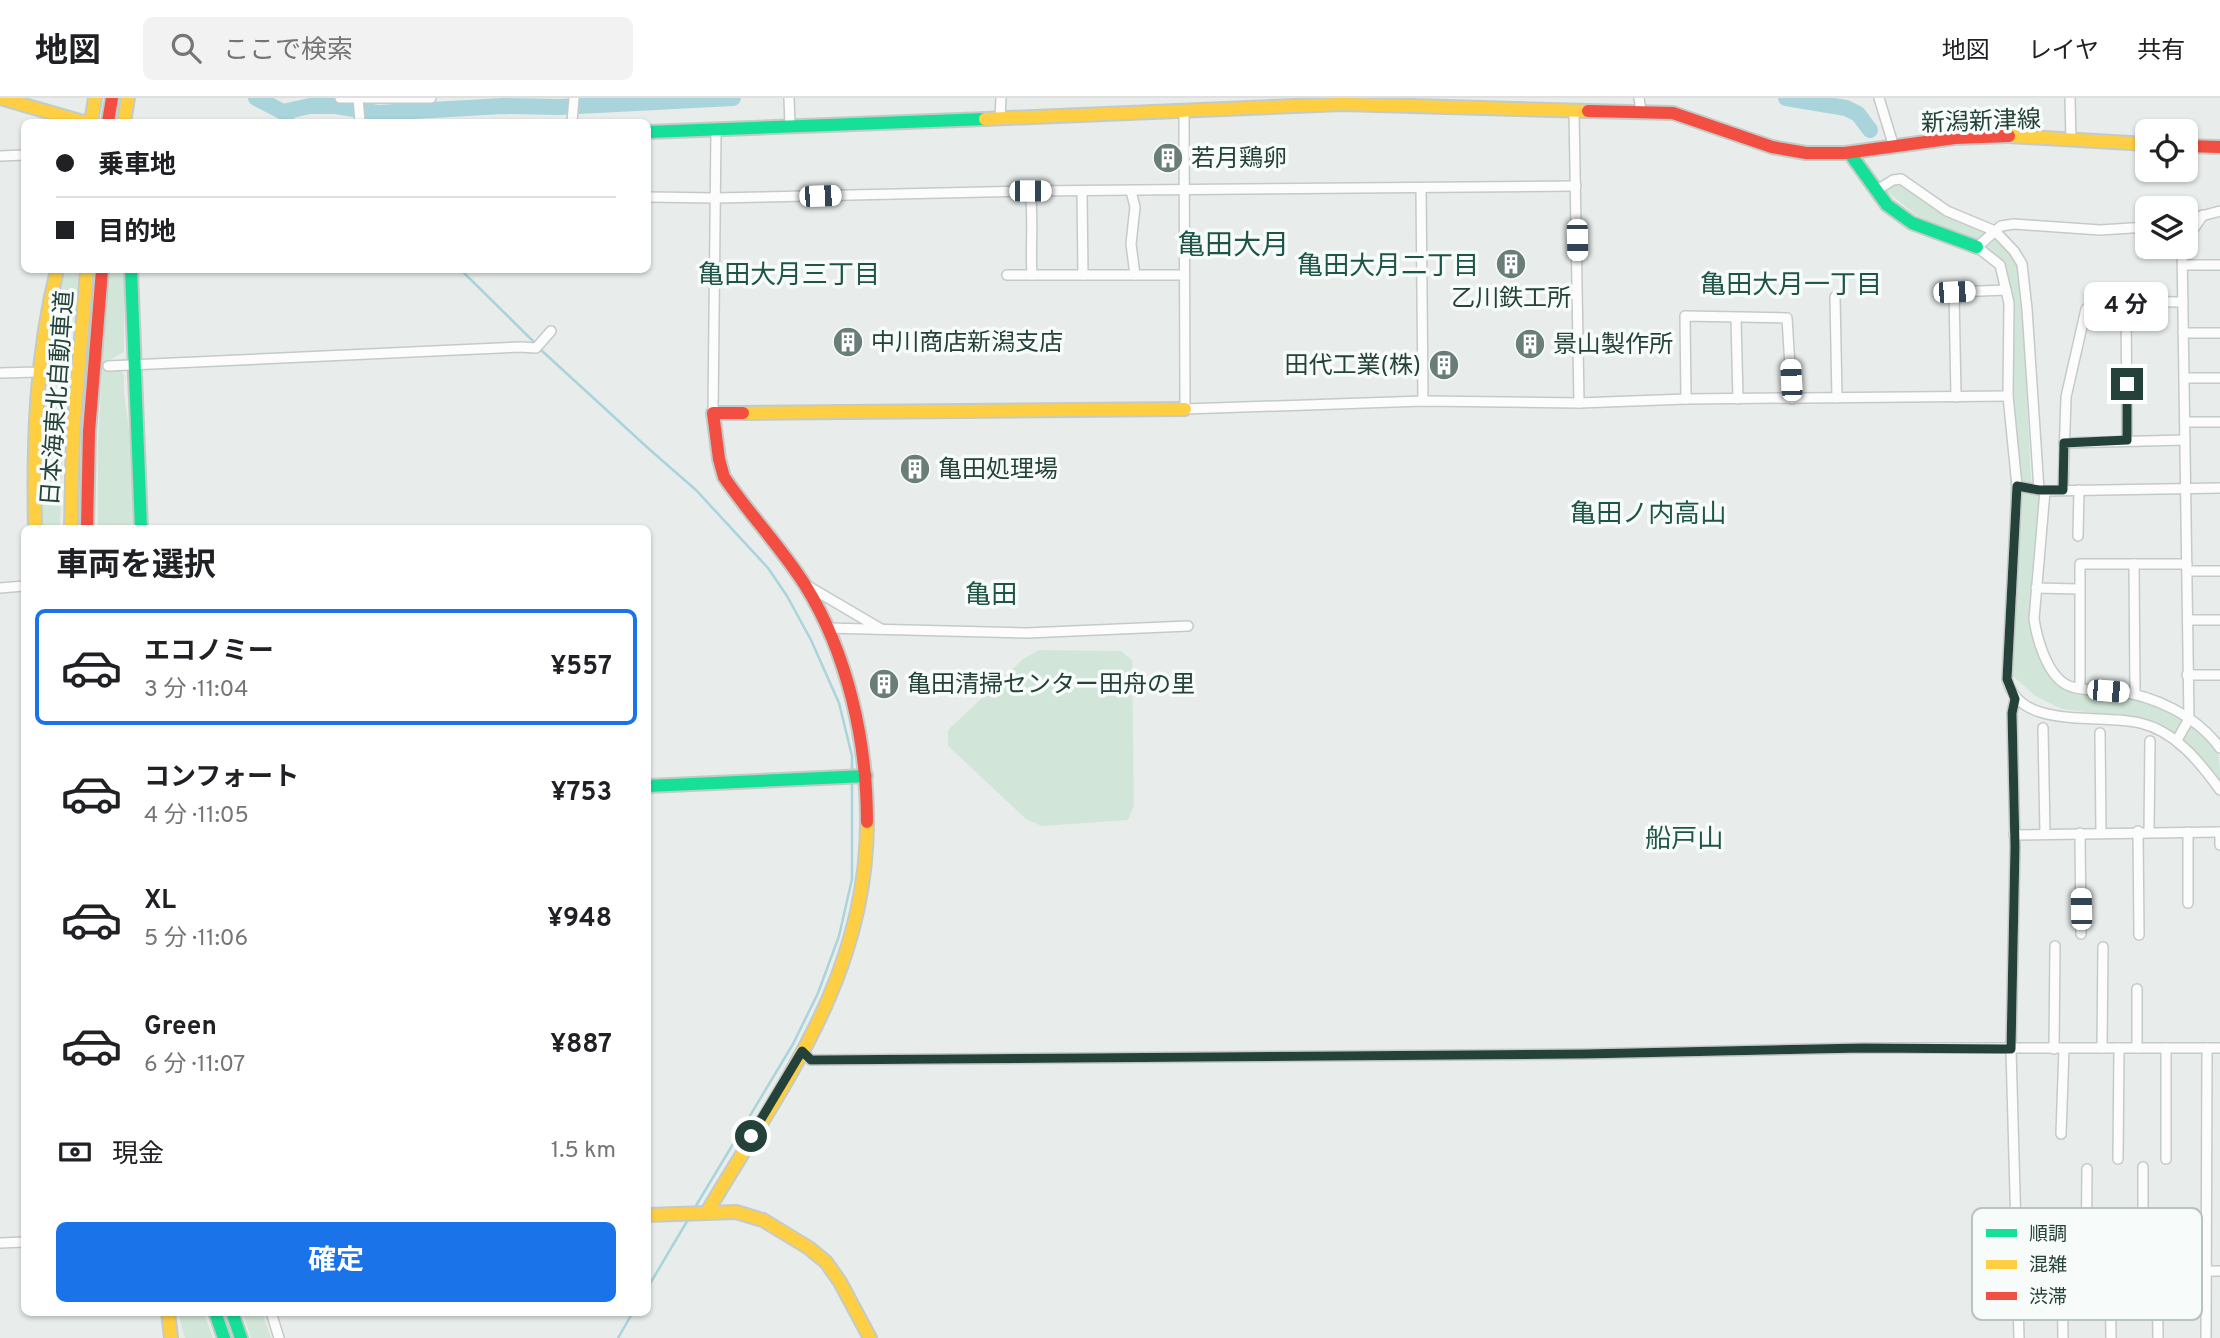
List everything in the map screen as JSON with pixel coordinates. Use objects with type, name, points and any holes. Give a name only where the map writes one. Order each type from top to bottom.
[{"type":"main road","points":[[0,98],[73,119]]},
{"type":"main road","points":[[92,119],[95,98]]},
{"type":"main road","points":[[108,119],[111,98]]},
{"type":"main road","points":[[124,119],[128,98]]},
{"type":"main road","name":"新潟新津線","points":[[651,132],[1184,112],[1233,104],[1343,104],[1574,111],[1640,105],[1706,121],[1758,142],[1802,153],[1851,155],[1955,138],[2135,143]]},
{"type":"main road","points":[[2198,146],[2220,147]]},
{"type":"main road","points":[[1851,155],[1887,205],[1912,223],[1977,247]]},
{"type":"main road","points":[[35,525],[37,372],[42,335],[56,273]]},
{"type":"main road","name":"日本海東北自動車道","points":[[71,525],[73,433],[87,273]]},
{"type":"main road","name":"日本海東北自動車道","points":[[86,525],[90,409],[102,273]]},
{"type":"main road","points":[[131,273],[141,525]]},
{"type":"main road","points":[[703,1212],[802,1051],[834,991],[850,946],[868,853],[863,777],[852,695],[827,628],[805,584],[724,477],[713,413],[1185,408]]},
{"type":"main road","points":[[651,786],[863,777]]},
{"type":"main road","points":[[651,1215],[736,1212],[750,1215],[778,1229],[820,1256],[840,1282],[870,1338]]},
{"type":"main road","points":[[169,1316],[172,1338]]},
{"type":"main road","points":[[216,1316],[224,1338]]},
{"type":"main road","points":[[233,1316],[241,1338]]},
{"type":"street","points":[[340,98],[430,98]]},
{"type":"street","points":[[572,119],[574,98]]},
{"type":"street","points":[[789,98],[790,125]]},
{"type":"street","points":[[1000,119],[1001,98]]},
{"type":"street","points":[[1879,98],[1894,147]]},
{"type":"street","points":[[2070,98],[2071,140]]},
{"type":"street","points":[[358,99],[359,119]]},
{"type":"street","points":[[1574,111],[1579,403]]},
{"type":"street","points":[[1184,112],[1185,408],[1423,401],[1579,403],[2008,396]]},
{"type":"street","points":[[713,413],[716,130]]},
{"type":"street","points":[[0,156],[21,155]]},
{"type":"street","points":[[1877,190],[1893,180],[1901,179],[1947,211],[1995,232],[2014,251],[2022,264],[2042,490],[2034,619],[2036,638],[2046,660],[2059,679],[2068,686],[2135,693],[2150,698],[2215,734],[2220,748]]},
{"type":"street","points":[[651,197],[1576,186]]},
{"type":"street","points":[[1421,188],[1423,401]]},
{"type":"street","points":[[1030,191],[1032,275]]},
{"type":"street","points":[[1082,191],[1083,275]]},
{"type":"street","points":[[1131,191],[1135,207],[1131,244],[1135,275]]},
{"type":"street","points":[[2198,216],[2220,211]]},
{"type":"street","points":[[2198,222],[2203,215]]},
{"type":"street","points":[[2135,228],[2100,230],[2014,224],[2001,226],[1977,247],[2000,265],[2009,303],[2008,396],[2017,486],[2007,679],[2015,699],[2039,713],[2141,723],[2177,740],[2220,790]]},
{"type":"street","points":[[2177,740],[2189,719],[2183,259]]},
{"type":"street","points":[[2184,265],[2220,265]]},
{"type":"street","points":[[1007,275],[1183,275]]},
{"type":"street","points":[[1956,397],[1954,292],[2006,290]]},
{"type":"street","points":[[1835,297],[1837,398]]},
{"type":"street","points":[[2063,490],[2066,397],[2086,309],[2095,301],[2183,302]]},
{"type":"street","points":[[2126,301],[2127,440]]},
{"type":"street","points":[[1686,400],[1685,316],[1787,318],[1792,399]]},
{"type":"street","points":[[1736,319],[1738,399]]},
{"type":"street","points":[[108,366],[536,348],[551,331]]},
{"type":"street","points":[[2183,333],[2220,333]]},
{"type":"street","points":[[0,373],[37,372],[60,367]]},
{"type":"street","points":[[2184,378],[2220,378]]},
{"type":"street","points":[[2185,422],[2220,422]]},
{"type":"street","points":[[2064,443],[2185,440]]},
{"type":"street","points":[[2017,486],[2042,490],[2220,488]]},
{"type":"street","points":[[2078,536],[2079,490]]},
{"type":"street","points":[[2080,688],[2080,564],[2134,564],[2220,571]]},
{"type":"street","points":[[2134,564],[2135,693]]},
{"type":"street","points":[[805,584],[883,630]]},
{"type":"street","points":[[0,588],[21,586]]},
{"type":"street","points":[[2036,588],[2079,589]]},
{"type":"street","points":[[2188,620],[2220,620]]},
{"type":"street","points":[[827,628],[1027,633],[1188,626]]},
{"type":"street","points":[[2187,675],[2220,675]]},
{"type":"street","points":[[2015,699],[2012,713],[2014,835],[2011,1049],[2016,1208]]},
{"type":"street","points":[[2043,728],[2045,834]]},
{"type":"street","points":[[2100,733],[2101,833]]},
{"type":"street","points":[[2149,832],[2150,740]]},
{"type":"street","points":[[2014,835],[2138,831],[2220,832],[2220,845]]},
{"type":"street","points":[[2138,831],[2139,935]]},
{"type":"street","points":[[2188,832],[2188,904]]},
{"type":"street","points":[[2080,833],[2081,934]]},
{"type":"street","points":[[2054,946],[2061,1134]]},
{"type":"street","points":[[2102,1048],[2103,947]]},
{"type":"street","points":[[2137,989],[2137,1048]]},
{"type":"street","points":[[802,1051],[811,1060],[1570,1054],[1863,1048],[2220,1048]]},
{"type":"street","points":[[2118,1159],[2119,1048]]},
{"type":"street","points":[[2166,1048],[2166,1160]]},
{"type":"street","points":[[2206,1338],[2207,1048]]},
{"type":"street","points":[[2143,1167],[2143,1208]]},
{"type":"street","points":[[2087,1170],[2087,1208]]},
{"type":"street","points":[[0,1243],[21,1242]]},
{"type":"street","points":[[2202,1271],[2220,1272]]},
{"type":"street","points":[[272,1316],[279,1338]]},
{"type":"street","points":[[2019,1320],[2019,1338]]},
{"type":"street","points":[[2063,1320],[2063,1338]]},
{"type":"street","points":[[2111,1320],[2111,1338]]},
{"type":"street","points":[[2158,1320],[2158,1338]]},
{"type":"green space","points":[[1893,183],[1903,184],[1945,214],[1997,238],[2020,266],[2031,479],[2040,502],[2032,628],[2044,667],[2060,686],[2071,691],[2144,701],[2174,715],[2196,731],[2218,754],[2220,780],[2186,742],[2135,718],[2062,709],[2035,696],[2003,667],[2009,600],[2012,306],[2003,263],[1973,242],[1916,215],[1885,190]]},
{"type":"green space","points":[[60,273],[79,273],[68,365],[49,367],[51,360],[42,353]]},
{"type":"green space","points":[[110,273],[124,273],[124,352],[102,364]]},
{"type":"green space","points":[[68,370],[63,420],[60,525],[37,525],[37,455],[43,375],[52,371]]},
{"type":"green space","points":[[102,370],[120,370],[124,375],[129,430],[133,525],[98,525],[98,442]]},
{"type":"green space","points":[[1039,650],[1121,651],[1132,660],[1134,806],[1128,820],[1042,826],[1026,819],[948,746],[948,730],[1023,659]]},
{"type":"green space","points":[[179,1316],[205,1316],[213,1338],[185,1338]]},
{"type":"green space","points":[[244,1316],[263,1316],[271,1338],[251,1338]]},
{"type":"waterway","points":[[256,98],[283,112],[310,106],[336,106],[378,113],[733,98]]},
{"type":"waterway","points":[[1786,98],[1846,108],[1858,114],[1870,130]]},
{"type":"waterway","points":[[283,112],[293,119]]},
{"type":"waterway","points":[[464,273],[536,344]]},
{"type":"waterway","points":[[540,349],[696,490],[768,568],[811,640],[839,703],[852,756],[852,772]]},
{"type":"waterway","points":[[694,1209],[793,1044],[818,993],[839,936],[852,879],[852,782]]},
{"type":"waterway","points":[[651,1282],[689,1218]]},
{"type":"waterway","points":[[618,1338],[631,1316]]},
{"type":"traffic: fast","points":[[651,132],[985,119]]},
{"type":"traffic: fast","points":[[1851,155],[1887,205],[1912,223],[1977,247]]},
{"type":"traffic: fast","points":[[131,273],[141,525]]},
{"type":"traffic: fast","points":[[651,786],[866,776]]},
{"type":"traffic: fast","points":[[216,1316],[224,1338]]},
{"type":"traffic: fast","points":[[233,1316],[241,1338]]},
{"type":"traffic: slow","points":[[0,98],[73,119]]},
{"type":"traffic: slow","points":[[92,119],[95,98]]},
{"type":"traffic: slow","points":[[124,119],[128,98]]},
{"type":"traffic: slow","points":[[985,119],[1343,104],[1588,111]]},
{"type":"traffic: slow","points":[[2009,136],[2135,143]]},
{"type":"traffic: slow","points":[[35,525],[37,398],[44,334],[56,273]]},
{"type":"traffic: slow","points":[[71,525],[73,433],[87,273]]},
{"type":"traffic: slow","points":[[743,413],[1185,409]]},
{"type":"traffic: slow","points":[[707,1212],[791,1074],[836,980],[853,930],[863,878],[867,822]]},
{"type":"traffic: slow","points":[[651,1215],[736,1212],[763,1220],[809,1248],[826,1262],[870,1338]]},
{"type":"traffic: slow","points":[[168,1316],[171,1338]]},
{"type":"traffic: jam","points":[[108,119],[112,98]]},
{"type":"traffic: jam","points":[[1588,111],[1673,113],[1772,147],[1806,153],[1845,153],[1955,138],[2009,136]]},
{"type":"traffic: jam","points":[[2198,146],[2220,147]]},
{"type":"traffic: jam","points":[[87,525],[89,432],[102,273]]},
{"type":"traffic: jam","points":[[743,413],[713,413],[724,477],[796,571],[833,640],[844,669],[859,730],[867,822]]},
{"type":"place","name":"若月鶏卵","points":[[1168,158]]},
{"type":"place","name":"乙川鉄工所","points":[[1511,264]]},
{"type":"place","name":"中川商店新潟支店","points":[[848,342]]},
{"type":"place","name":"景山製作所","points":[[1530,344]]},
{"type":"place","name":"田代工業(株)","points":[[1444,365]]},
{"type":"place","name":"亀田処理場","points":[[915,469]]},
{"type":"place","name":"亀田清掃センター田舟の里","points":[[884,684]]},
{"type":"district","name":"亀田大月","points":[[1233,244]]},
{"type":"district","name":"亀田大月二丁目","points":[[1388,265]]},
{"type":"district","name":"亀田大月三丁目","points":[[789,274]]},
{"type":"district","name":"亀田大月一丁目","points":[[1791,284]]},
{"type":"district","name":"亀田ノ内高山","points":[[1648,513]]},
{"type":"district","name":"亀田","points":[[991,594]]},
{"type":"district","name":"船戸山","points":[[1684,838]]},
{"type":"route","points":[[751,1136],[802,1051],[811,1060],[1584,1054],[1863,1048],[2011,1049],[2015,847],[2012,713],[2015,699],[2009,690],[2007,663],[2017,486],[2063,490],[2064,443],[2127,440],[2127,384]]}]
